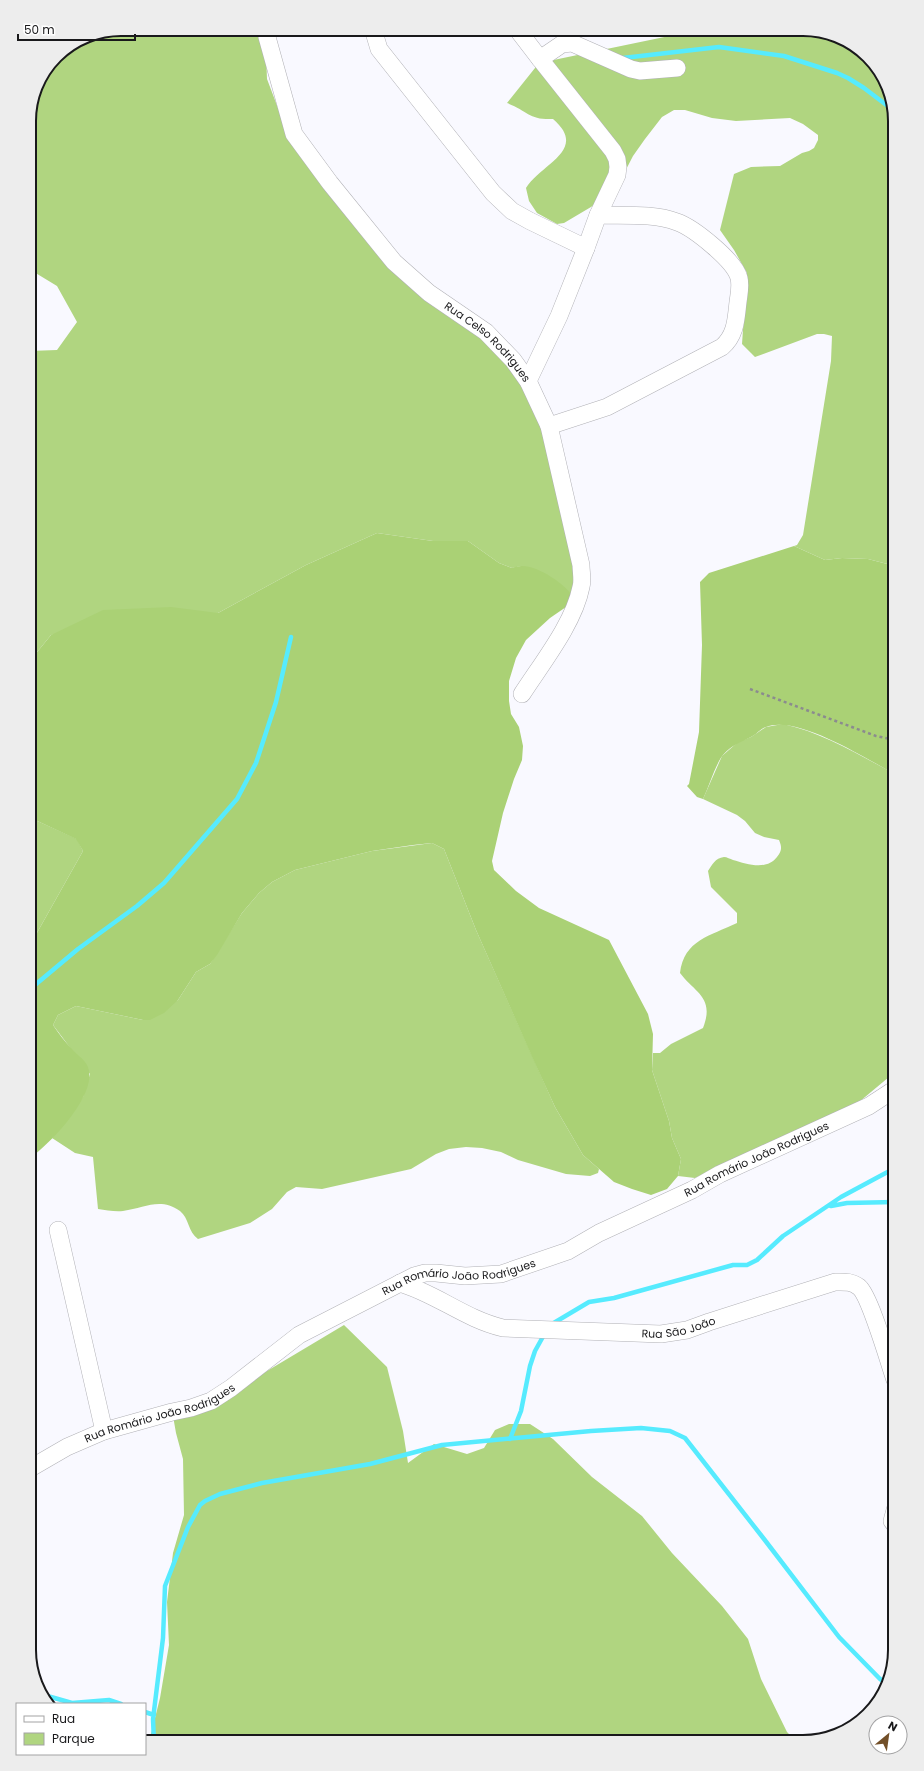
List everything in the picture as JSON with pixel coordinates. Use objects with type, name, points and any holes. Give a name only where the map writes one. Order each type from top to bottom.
[{"type":"street","name":"Rua Celso Rodrigues","points":[[267,36],[294,134],[321,171],[394,262],[429,293],[486,332],[513,360],[528,380],[549,426],[581,565],[582,585],[576,604],[568,621],[522,694]]},
{"type":"street","points":[[375,36],[379,49],[493,193],[512,210],[530,221],[586,248]]},
{"type":"street","points":[[522,36],[613,151],[617,159],[618,167],[559,316],[528,380]]},
{"type":"street","points":[[540,59],[562,44],[572,43],[630,69],[640,70],[678,68]]},
{"type":"street","points":[[549,426],[607,407],[715,350],[727,342],[734,328],[740,286],[739,278],[732,263],[701,236],[678,222],[655,217],[598,215]]},
{"type":"street","name":"Rua Romário João Rodrigues","points":[[36,1466],[67,1447],[104,1431],[191,1408],[211,1401],[231,1388],[299,1335],[400,1283],[425,1273],[436,1272],[465,1276],[501,1274],[568,1251],[598,1233],[692,1190],[720,1174],[869,1106],[888,1094]]},
{"type":"street","points":[[58,1230],[104,1431]]},
{"type":"street","name":"Rua São João","points":[[400,1283],[434,1296],[471,1318],[486,1324],[503,1328],[661,1334],[687,1330],[835,1282],[849,1282],[860,1288],[868,1301],[888,1360]]},
{"type":"path","points":[[750,689],[876,736],[888,739]]},
{"type":"green space","points":[[265,36],[267,79],[290,140],[393,267],[499,351],[540,414],[576,556],[574,598],[521,566],[512,568],[499,563],[468,541],[433,541],[377,533],[306,565],[218,613],[51,635],[36,653],[36,351],[57,350],[77,322],[57,286],[36,273],[36,116],[42,89],[54,69],[65,57],[79,47],[89,42],[110,37]]},
{"type":"green space","points":[[669,36],[808,36],[825,39],[845,47],[863,61],[877,79],[882,89],[888,121],[888,564],[868,559],[842,558],[825,560],[794,546],[797,545],[803,535],[831,361],[832,336],[817,334],[755,357],[742,344],[747,273],[734,250],[720,230],[734,174],[751,167],[780,166],[814,148],[818,140],[818,135],[803,124],[790,118],[736,121],[712,118],[685,110],[674,110],[662,117],[645,139],[633,156],[617,187],[591,207],[564,223],[557,224],[537,213],[529,201],[526,188],[533,179],[559,156],[564,148],[566,139],[563,130],[553,119],[533,116],[507,103],[539,63]]},
{"type":"green space","points":[[377,533],[433,541],[468,541],[499,563],[512,568],[520,566],[528,567],[543,572],[558,581],[574,598],[566,607],[550,618],[526,640],[516,658],[509,681],[509,701],[511,714],[519,727],[523,746],[522,760],[503,813],[492,861],[494,870],[516,891],[539,908],[609,940],[648,1014],[653,1034],[652,1070],[669,1121],[672,1138],[681,1159],[678,1176],[667,1189],[651,1195],[614,1182],[583,1155],[555,1107],[533,1059],[476,930],[444,849],[432,843],[372,851],[295,870],[272,882],[259,893],[242,913],[210,964],[196,972],[178,1000],[164,1013],[150,1020],[143,1020],[76,1006],[58,1015],[53,1025],[67,1044],[87,1065],[89,1076],[87,1089],[80,1103],[60,1130],[36,1154],[36,935],[83,851],[76,839],[36,820],[36,653],[51,635],[103,610],[171,607],[218,613],[306,565]]},
{"type":"green space","points":[[794,546],[825,560],[842,558],[868,559],[888,564],[888,770],[850,749],[813,732],[795,727],[779,725],[766,727],[729,749],[720,759],[703,799],[697,797],[687,786],[689,784],[699,732],[702,645],[700,582],[709,573]]},
{"type":"green space","points":[[783,724],[813,733],[855,752],[888,770],[888,1078],[853,1107],[695,1178],[678,1176],[681,1159],[672,1138],[669,1121],[652,1070],[653,1053],[660,1053],[671,1044],[703,1028],[707,1009],[705,1002],[702,996],[680,973],[682,962],[687,953],[700,940],[737,923],[737,913],[711,887],[708,871],[712,864],[716,860],[724,857],[738,862],[762,865],[773,861],[780,853],[781,845],[779,840],[764,837],[755,833],[745,821],[737,815],[703,799],[722,756],[738,742],[751,737],[766,727]]},
{"type":"green space","points":[[36,820],[77,839],[83,851],[36,935]]},
{"type":"green space","points":[[432,843],[444,849],[476,930],[555,1107],[583,1155],[599,1169],[598,1173],[590,1176],[566,1174],[518,1160],[501,1152],[482,1148],[466,1147],[449,1149],[436,1154],[411,1169],[322,1189],[296,1187],[287,1192],[272,1209],[250,1223],[198,1239],[192,1233],[183,1214],[173,1207],[159,1204],[120,1211],[98,1209],[93,1157],[75,1153],[52,1138],[83,1097],[90,1074],[53,1025],[58,1015],[76,1006],[143,1020],[178,1000],[196,972],[210,964],[242,913],[259,893],[272,882],[295,870],[372,851]]},
{"type":"green space","points":[[344,1325],[387,1367],[403,1431],[408,1463],[434,1444],[467,1454],[484,1448],[495,1430],[509,1424],[530,1424],[553,1439],[592,1477],[642,1516],[672,1553],[722,1606],[748,1639],[761,1679],[787,1732],[790,1735],[151,1735],[160,1698],[169,1645],[167,1602],[173,1553],[184,1515],[183,1459],[173,1416],[220,1399]]},
{"type":"waterway","points":[[623,58],[719,47],[784,56],[848,78],[886,105]]},
{"type":"waterway","points":[[36,984],[78,949],[137,906],[164,883],[237,799],[256,763],[276,702],[291,637]]},
{"type":"waterway","points":[[552,1324],[589,1302],[614,1298],[733,1265],[747,1265],[757,1260],[783,1236],[841,1197],[888,1172]]},
{"type":"waterway","points":[[831,1206],[847,1203],[888,1202]]},
{"type":"waterway","points":[[510,1439],[521,1411],[530,1366],[535,1351],[545,1333]]},
{"type":"waterway","points":[[154,1735],[153,1719],[163,1638],[165,1586],[188,1527],[200,1505],[205,1501],[220,1494],[262,1483],[370,1464],[442,1445],[591,1431],[641,1428],[670,1431],[685,1438],[839,1637],[882,1680]]},
{"type":"waterway","points":[[50,1697],[72,1703]]},
{"type":"waterway","points":[[72,1703],[109,1700],[118,1703]]},
{"type":"waterway","points":[[146,1712],[154,1715]]}]
